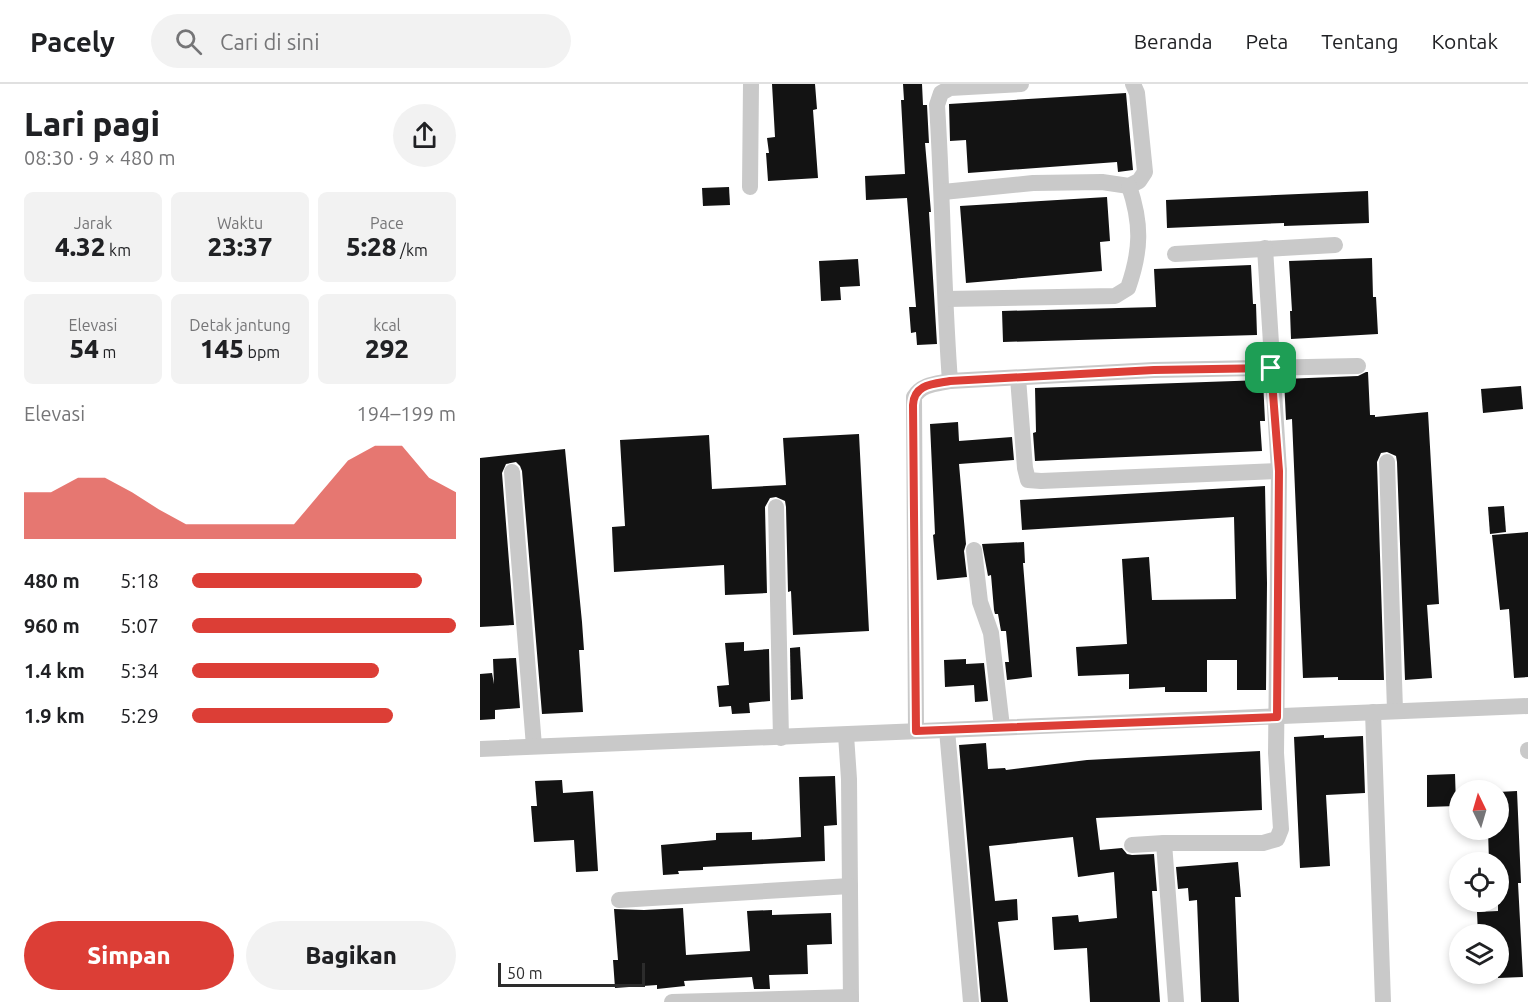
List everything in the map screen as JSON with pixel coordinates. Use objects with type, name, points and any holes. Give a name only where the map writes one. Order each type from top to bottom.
[{"type":"street","points":[[750,188],[751,84]]},
{"type":"street","points":[[950,381],[943,192],[937,105],[940,88],[1021,84]]},
{"type":"street","points":[[943,192],[1033,183],[1102,182],[1129,186],[1139,181],[1145,172],[1137,93],[1133,84]]},
{"type":"street","points":[[946,299],[1116,296],[1128,288],[1138,254],[1137,218],[1129,186]]},
{"type":"street","points":[[1175,254],[1335,245]]},
{"type":"street","points":[[1132,845],[1263,843],[1276,839],[1281,829],[1276,753],[1279,471],[1265,248]]},
{"type":"street","points":[[916,731],[914,397],[918,390],[950,381],[1154,370],[1358,366]]},
{"type":"street","points":[[1018,378],[1025,468],[1028,480],[1279,471]]},
{"type":"street","points":[[1387,462],[1395,710]]},
{"type":"street","points":[[512,472],[534,746]]},
{"type":"street","points":[[776,507],[780,738]]},
{"type":"street","points":[[974,550],[981,602],[991,633],[1002,727]]},
{"type":"street","points":[[480,749],[1528,705]]},
{"type":"street","points":[[1373,712],[1383,1002]]},
{"type":"street","points":[[947,730],[971,1002]]},
{"type":"street","points":[[672,1002],[851,999],[846,735]]},
{"type":"street","points":[[1164,843],[1176,1002]]},
{"type":"street","points":[[619,900],[850,886]]},
{"type":"building","points":[[772,84],[815,84],[817,109],[813,110],[818,178],[768,181],[767,138],[775,137]]},
{"type":"building","points":[[903,84],[922,84],[923,105],[927,105],[929,143],[925,143],[931,212],[929,212],[937,344],[917,345],[916,332],[911,333],[909,307],[916,307],[907,198],[866,200],[865,176],[905,174],[901,100],[904,100]]},
{"type":"building","points":[[1126,93],[1133,170],[1118,172],[1117,162],[968,173],[966,140],[950,141],[949,104]]},
{"type":"building","points":[[729,187],[730,205],[703,206],[702,188]]},
{"type":"building","points":[[1368,191],[1369,223],[1284,226],[1284,223],[1167,228],[1166,200]]},
{"type":"building","points":[[1107,197],[1110,241],[1100,242],[1102,271],[966,283],[960,206]]},
{"type":"building","points":[[1372,258],[1373,297],[1376,297],[1378,334],[1291,339],[1289,261]]},
{"type":"building","points":[[858,259],[860,286],[840,287],[841,300],[821,301],[819,261]]},
{"type":"building","points":[[1251,265],[1257,335],[1003,342],[1002,311],[1156,307],[1154,269]]},
{"type":"building","points":[[1368,372],[1370,415],[1375,415],[1375,417],[1428,412],[1439,604],[1427,605],[1432,678],[1405,680],[1397,462],[1396,456],[1387,452],[1381,453],[1377,462],[1384,680],[1338,680],[1338,677],[1303,678],[1292,419],[1286,420],[1284,379],[1358,376]]},
{"type":"building","points":[[1263,380],[1265,421],[1260,421],[1262,451],[1035,461],[1033,433],[1036,432],[1035,388]]},
{"type":"building","points":[[1521,386],[1523,409],[1483,413],[1481,389]]},
{"type":"building","points":[[958,422],[959,441],[1012,437],[1014,460],[959,464],[967,577],[937,580],[933,535],[935,534],[930,424]]},
{"type":"building","points":[[859,434],[869,631],[793,635],[791,591],[788,592],[786,507],[785,501],[776,497],[770,498],[765,507],[767,593],[725,595],[724,565],[614,572],[612,527],[625,526],[620,440],[709,435],[712,489],[786,485],[783,438]]},
{"type":"building","points":[[565,449],[584,650],[579,650],[583,712],[542,714],[522,471],[516,462],[506,464],[502,473],[514,625],[480,627],[480,458]]},
{"type":"building","points":[[1265,486],[1266,690],[1237,690],[1237,660],[1207,660],[1207,692],[1165,692],[1165,687],[1129,689],[1129,674],[1078,676],[1076,647],[1127,644],[1122,559],[1149,557],[1152,600],[1236,599],[1234,517],[1022,530],[1020,500]]},
{"type":"building","points":[[1504,506],[1506,532],[1490,534],[1488,507]]},
{"type":"building","points":[[1528,532],[1528,677],[1514,678],[1509,609],[1500,610],[1492,535]]},
{"type":"building","points":[[1024,542],[1025,563],[1023,563],[1032,677],[1007,680],[1005,662],[1009,662],[1006,631],[1001,631],[998,614],[995,614],[991,575],[988,576],[982,544]]},
{"type":"building","points":[[744,642],[744,651],[769,649],[770,701],[749,703],[750,713],[732,714],[731,706],[719,707],[717,686],[729,685],[725,643]]},
{"type":"building","points":[[800,647],[803,699],[791,700],[790,648]]},
{"type":"building","points":[[516,658],[520,708],[495,710],[495,719],[480,720],[480,674],[492,673],[494,684],[493,659]]},
{"type":"building","points":[[966,659],[966,664],[984,663],[988,701],[975,702],[974,685],[945,687],[944,660]]},
{"type":"building","points":[[1324,735],[1324,738],[1363,736],[1365,793],[1326,795],[1330,866],[1300,868],[1294,737]]},
{"type":"building","points":[[986,743],[988,769],[1005,768],[1006,770],[1087,760],[1260,751],[1262,810],[1096,818],[1100,850],[1122,848],[1127,854],[1132,855],[1154,854],[1157,891],[1152,891],[1160,1002],[1090,1002],[1087,948],[1054,950],[1052,917],[1078,915],[1079,922],[1117,918],[1114,872],[1078,877],[1073,837],[989,846],[995,901],[1017,899],[1018,920],[998,922],[1008,1002],[981,1002],[959,745]]},
{"type":"building","points":[[1455,774],[1455,780],[1449,780],[1449,806],[1427,807],[1427,775]]},
{"type":"building","points":[[835,776],[837,825],[824,826],[825,861],[703,867],[703,870],[678,871],[679,874],[663,875],[661,845],[716,840],[716,833],[752,832],[752,840],[801,837],[799,777]]},
{"type":"building","points":[[562,780],[563,793],[593,791],[598,871],[576,872],[574,840],[534,842],[531,806],[537,806],[535,781]]},
{"type":"building","points":[[1509,791],[1517,791],[1521,883],[1518,883],[1523,977],[1509,978],[1509,924],[1478,924],[1477,912],[1509,912],[1509,852],[1489,852],[1488,840],[1509,840]]},
{"type":"building","points":[[1238,862],[1241,897],[1235,897],[1239,1002],[1201,1002],[1197,900],[1189,901],[1188,888],[1178,889],[1176,867]]},
{"type":"building","points":[[683,908],[686,955],[750,951],[747,911],[772,910],[772,915],[831,913],[832,944],[807,945],[808,974],[769,975],[770,989],[754,989],[752,977],[684,981],[685,986],[657,989],[657,985],[615,988],[613,960],[618,960],[614,909]]},
{"type":"route","points":[[1271,368],[1279,471],[1277,717],[916,731],[913,405],[918,390],[950,381],[1154,370],[1271,368]]}]
